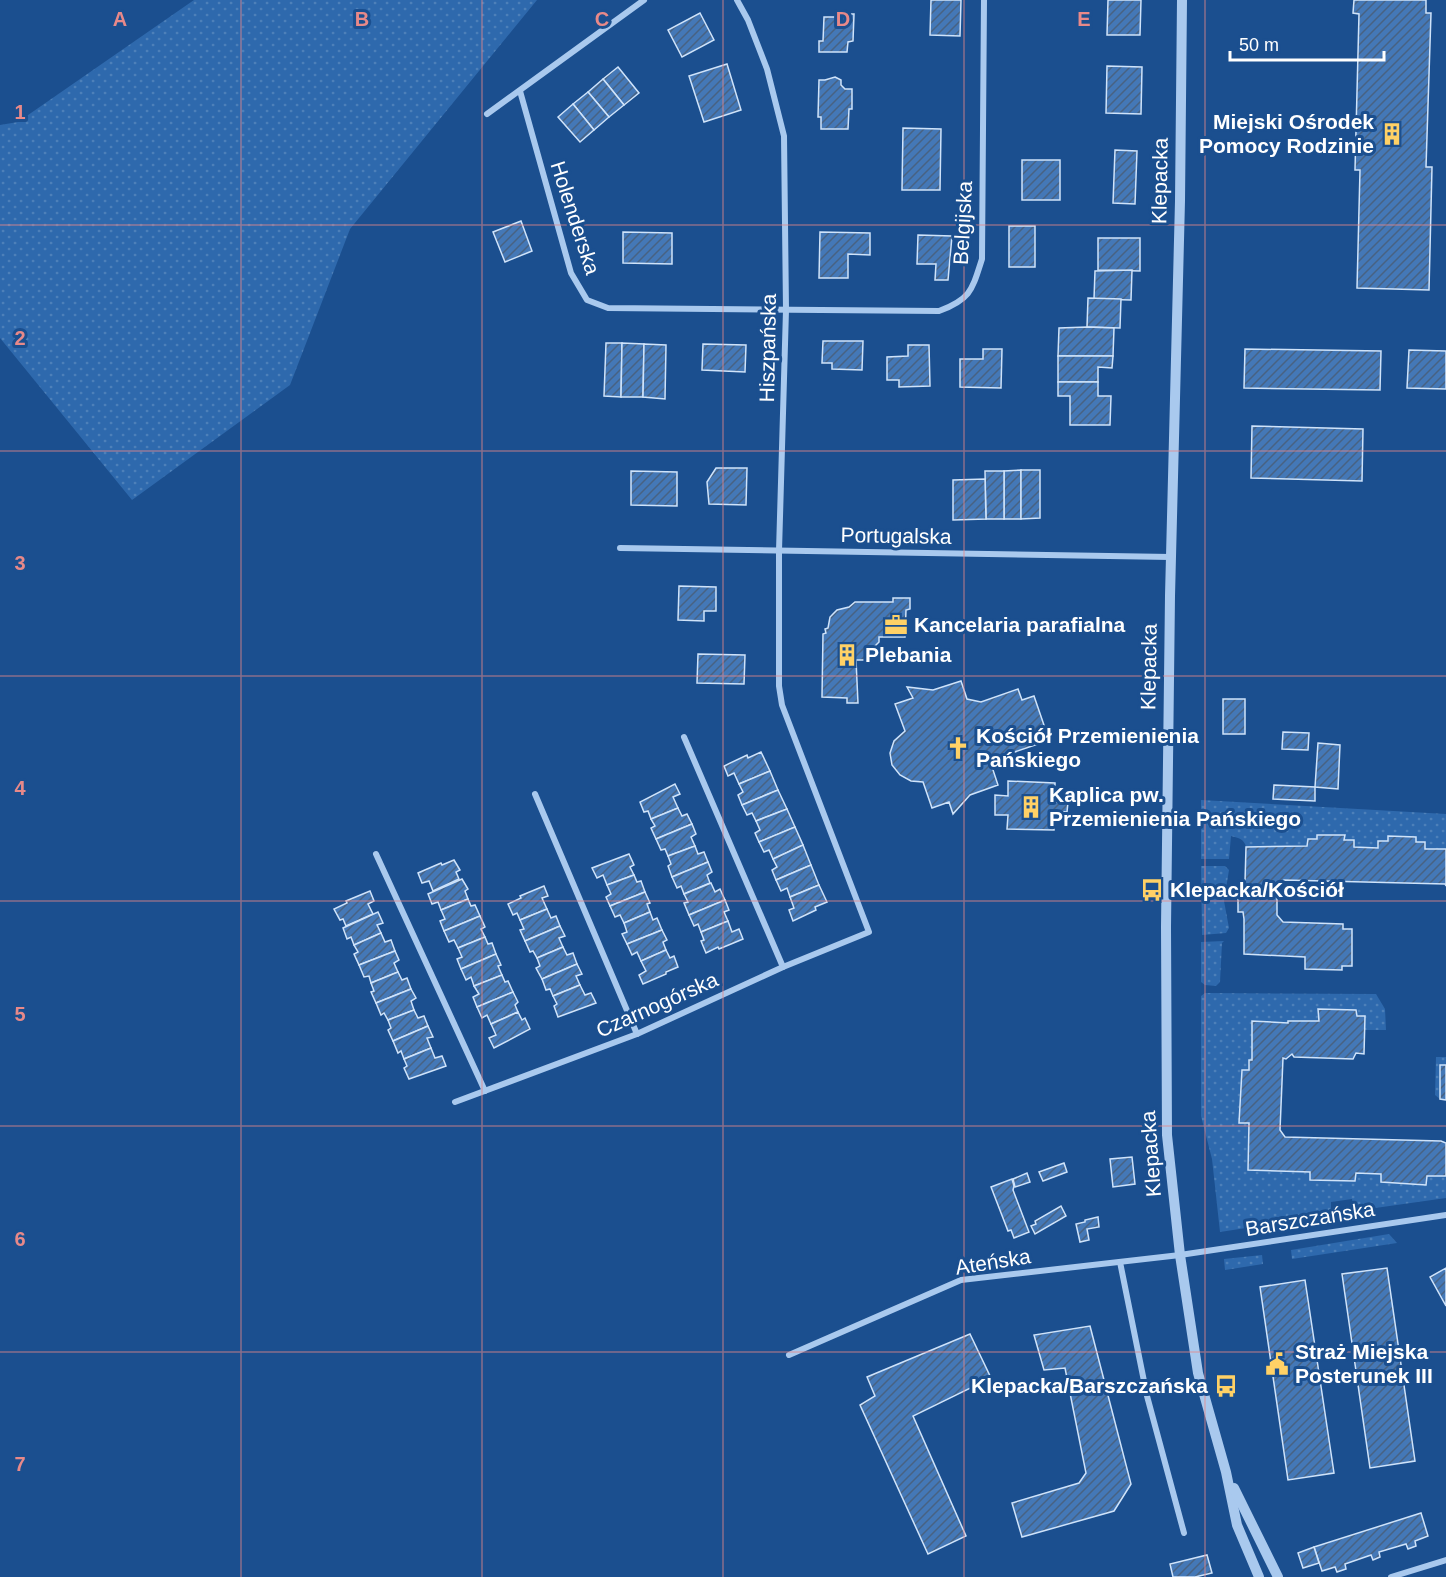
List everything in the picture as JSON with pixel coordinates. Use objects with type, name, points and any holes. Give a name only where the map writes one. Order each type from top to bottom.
[{"type":"street","points":[[487,114],[644,0]]},
{"type":"street","name":"Hiszpańska","points":[[737,0],[767,69],[784,136],[786,310],[779,551],[779,686],[782,705],[869,932]]},
{"type":"street","name":"Belgijska","points":[[786,310],[939,311],[960,303],[973,287],[982,259],[984,0]]},
{"type":"street","name":"Klepacka","points":[[1182,0],[1166,918],[1167,1136],[1180,1255],[1198,1373],[1226,1472],[1238,1525],[1259,1577]]},
{"type":"street","name":"Holenderska","points":[[520,91],[571,273],[587,300],[608,308],[786,310]]},
{"type":"street","name":"Portugalska","points":[[620,548],[1171,557]]},
{"type":"street","points":[[684,737],[783,966]]},
{"type":"street","points":[[535,794],[637,1034]]},
{"type":"street","points":[[376,854],[485,1091]]},
{"type":"street","name":"Czarnogórska","points":[[455,1102],[637,1034],[783,966],[869,932]]},
{"type":"street","name":"Barszczańska","points":[[1180,1255],[1446,1215]]},
{"type":"street","name":"Ateńska","points":[[789,1355],[961,1280],[1180,1255]]},
{"type":"street","points":[[1120,1262],[1147,1396],[1184,1533]]},
{"type":"street","name":"Klepacka","points":[[1226,1472],[1278,1577]]},
{"type":"street","points":[[1391,1577],[1446,1560]]},
{"type":"shaded area","points":[[194,0],[537,0],[350,229],[290,385],[132,500],[0,338],[0,125],[18,122]]},
{"type":"shaded area","points":[[1201,800],[1446,814],[1446,849],[1425,849],[1425,842],[1416,842],[1415,837],[1388,836],[1388,841],[1378,841],[1378,848],[1354,847],[1354,840],[1344,840],[1344,835],[1318,835],[1317,839],[1308,839],[1307,846],[1246,847],[1241,839],[1231,836],[1229,859],[1201,859]]},
{"type":"shaded area","points":[[1201,866],[1225,866],[1229,870],[1224,901],[1229,928],[1226,933],[1202,935]]},
{"type":"shaded area","points":[[1224,941],[1220,982],[1216,986],[1205,985],[1201,982],[1201,942]]},
{"type":"shaded area","points":[[1205,993],[1376,994],[1385,1009],[1386,1030],[1365,1030],[1365,1016],[1325,1009],[1319,1009],[1319,1021],[1288,1021],[1288,1023],[1252,1021],[1252,1060],[1249,1061],[1249,1070],[1242,1070],[1239,1122],[1249,1123],[1248,1139],[1285,1172],[1310,1172],[1310,1180],[1355,1181],[1356,1173],[1381,1174],[1426,1184],[1427,1176],[1446,1176],[1446,1198],[1354,1211],[1352,1199],[1331,1202],[1331,1215],[1220,1232],[1212,1159],[1201,1116],[1201,996]]},
{"type":"shaded area","points":[[1436,1057],[1446,1057],[1446,1065],[1440,1065],[1440,1099],[1435,1095]]},
{"type":"shaded area","points":[[1389,1234],[1397,1243],[1292,1259],[1291,1250]]},
{"type":"shaded area","points":[[1262,1255],[1263,1264],[1225,1270],[1224,1259]]},
{"type":"building","points":[[931,0],[961,0],[960,36],[930,35]]},
{"type":"building","points":[[1108,0],[1141,0],[1140,35],[1107,35]]},
{"type":"building","name":"Miejski Ośrodek Pomocy Rodzinie","points":[[1354,0],[1426,0],[1426,13],[1431,13],[1426,167],[1432,167],[1429,290],[1357,288],[1360,170],[1355,170],[1359,14],[1353,13]]},
{"type":"building","points":[[700,13],[714,40],[682,57],[668,30]]},
{"type":"building","points":[[836,14],[854,14],[853,41],[848,42],[847,52],[819,52],[819,41],[823,41],[824,17],[835,17]]},
{"type":"building","points":[[727,64],[741,110],[704,122],[689,76]]},
{"type":"building","points":[[1107,66],[1142,67],[1141,114],[1106,113]]},
{"type":"building","points":[[618,67],[639,93],[624,105],[603,79]]},
{"type":"building","points":[[835,77],[841,80],[841,85],[845,89],[852,89],[852,109],[849,109],[848,129],[821,129],[821,117],[818,117],[819,80]]},
{"type":"building","points":[[603,79],[624,105],[609,117],[588,92]]},
{"type":"building","points":[[588,92],[609,117],[594,130],[573,104]]},
{"type":"building","points":[[573,104],[594,130],[580,142],[558,117]]},
{"type":"building","points":[[903,128],[941,129],[940,190],[902,190]]},
{"type":"building","points":[[1115,150],[1137,151],[1135,204],[1113,203]]},
{"type":"building","points":[[1022,160],[1060,160],[1060,200],[1022,200]]},
{"type":"building","points":[[521,221],[532,251],[505,262],[493,232]]},
{"type":"building","points":[[1009,226],[1035,226],[1035,267],[1009,267]]},
{"type":"building","points":[[623,232],[672,233],[672,264],[623,263]]},
{"type":"building","points":[[820,232],[870,233],[870,255],[848,254],[848,278],[819,278]]},
{"type":"building","points":[[918,235],[952,236],[948,280],[935,280],[936,264],[917,264]]},
{"type":"building","points":[[1098,238],[1140,238],[1140,271],[1098,270]]},
{"type":"building","points":[[1132,270],[1131,300],[1094,299],[1095,271]]},
{"type":"building","points":[[1088,298],[1121,299],[1120,328],[1087,327]]},
{"type":"building","points":[[1059,328],[1114,328],[1113,356],[1058,356]]},
{"type":"building","points":[[823,341],[863,341],[862,370],[832,369],[832,363],[822,363]]},
{"type":"building","points":[[606,343],[622,343],[621,397],[604,396]]},
{"type":"building","points":[[622,343],[644,344],[643,397],[621,397]]},
{"type":"building","points":[[644,344],[666,345],[665,399],[643,397]]},
{"type":"building","points":[[703,344],[746,345],[745,372],[702,370]]},
{"type":"building","points":[[908,345],[929,345],[930,386],[899,387],[899,380],[887,380],[887,357],[908,356]]},
{"type":"building","points":[[983,349],[1002,349],[1001,388],[960,387],[960,359],[983,359]]},
{"type":"building","points":[[1245,349],[1381,351],[1380,390],[1244,388]]},
{"type":"building","points":[[1409,350],[1446,351],[1446,389],[1407,388]]},
{"type":"building","points":[[1058,356],[1113,356],[1112,368],[1098,367],[1098,382],[1058,382]]},
{"type":"building","points":[[1058,382],[1098,382],[1098,396],[1111,396],[1110,425],[1070,425],[1070,396],[1058,396]]},
{"type":"building","points":[[1252,426],[1363,429],[1362,481],[1251,478]]},
{"type":"building","points":[[716,468],[747,468],[746,505],[709,504],[707,482]]},
{"type":"building","points":[[1021,470],[1021,519],[1004,519],[1004,471]]},
{"type":"building","points":[[1021,470],[1040,470],[1040,518],[1021,519]]},
{"type":"building","points":[[631,471],[677,472],[677,506],[631,505]]},
{"type":"building","points":[[985,471],[1004,471],[1004,519],[986,519]]},
{"type":"building","points":[[985,479],[986,519],[953,520],[953,480]]},
{"type":"building","points":[[679,586],[716,587],[716,611],[704,611],[704,621],[678,620]]},
{"type":"building","name":"Plebania","points":[[893,598],[910,598],[910,609],[906,610],[905,637],[879,637],[879,642],[874,647],[877,650],[866,660],[856,660],[858,703],[847,703],[847,698],[822,697],[823,634],[826,633],[825,629],[828,628],[830,617],[837,610],[849,607],[855,602],[893,602]]},
{"type":"building","points":[[698,654],[745,655],[744,684],[697,683]]},
{"type":"building","name":"Kościół Przemienienia Pańskiego","points":[[961,681],[967,699],[981,702],[1018,689],[1022,700],[1034,696],[1045,728],[1034,732],[1038,744],[1000,757],[992,767],[998,785],[970,795],[953,814],[949,802],[932,808],[923,782],[911,781],[900,775],[892,765],[890,753],[894,741],[905,731],[895,704],[913,698],[907,687],[933,690]]},
{"type":"building","points":[[1223,699],[1245,699],[1245,734],[1223,734]]},
{"type":"building","points":[[1283,732],[1309,733],[1308,750],[1282,749]]},
{"type":"building","points":[[1318,743],[1340,745],[1338,789],[1315,787]]},
{"type":"building","points":[[761,752],[770,771],[739,784],[734,773],[728,776],[724,766],[747,755],[748,758]]},
{"type":"building","points":[[770,771],[778,790],[742,805],[738,795],[743,792],[739,784]]},
{"type":"building","name":"Kaplica pw. Przemienienia Pańskiego","points":[[1008,781],[1055,783],[1055,802],[1068,802],[1067,812],[1054,811],[1054,830],[1007,829],[1008,815],[995,815],[995,795],[1008,796]]},
{"type":"building","points":[[675,784],[680,794],[673,797],[678,808],[651,819],[648,811],[644,812],[640,802]]},
{"type":"building","points":[[1274,785],[1315,787],[1315,801],[1273,799]]},
{"type":"building","points":[[778,790],[787,809],[756,821],[752,813],[747,815],[742,805]]},
{"type":"building","points":[[678,808],[682,816],[687,814],[692,824],[656,839],[651,828],[655,826],[651,819]]},
{"type":"building","points":[[787,809],[795,827],[759,842],[755,833],[760,830],[756,821]]},
{"type":"building","points":[[692,824],[696,834],[691,837],[695,846],[668,856],[665,849],[661,850],[656,839]]},
{"type":"building","points":[[795,827],[803,845],[773,859],[769,850],[764,852],[759,842]]},
{"type":"building","points":[[1317,835],[1345,835],[1344,840],[1354,840],[1354,847],[1378,848],[1378,841],[1388,841],[1388,836],[1416,837],[1416,842],[1425,842],[1425,849],[1446,849],[1446,886],[1445,884],[1284,880],[1277,886],[1277,915],[1283,922],[1343,924],[1343,929],[1352,929],[1352,966],[1342,966],[1342,970],[1305,969],[1305,957],[1244,954],[1244,919],[1243,912],[1238,912],[1238,889],[1244,890],[1246,847],[1307,846],[1308,839],[1317,839]]},
{"type":"building","points":[[803,845],[811,865],[776,880],[772,870],[777,867],[773,859]]},
{"type":"building","points":[[695,846],[698,854],[704,852],[708,862],[672,877],[668,866],[671,864],[668,856]]},
{"type":"building","points":[[629,854],[634,865],[630,867],[634,875],[607,885],[603,875],[597,878],[592,868]]},
{"type":"building","points":[[454,860],[460,870],[456,872],[459,879],[433,891],[429,881],[422,883],[418,873]]},
{"type":"building","points":[[708,862],[712,872],[707,875],[710,883],[684,894],[681,886],[677,888],[672,877]]},
{"type":"building","points":[[811,865],[819,885],[790,897],[787,888],[781,891],[776,880]]},
{"type":"building","points":[[634,875],[637,882],[641,881],[645,892],[610,906],[606,897],[611,894],[607,885]]},
{"type":"building","points":[[462,879],[468,889],[465,891],[468,899],[441,910],[438,902],[432,904],[428,894]]},
{"type":"building","points":[[711,883],[715,892],[720,889],[725,900],[689,915],[684,903],[688,902],[684,894]]},
{"type":"building","points":[[819,885],[827,902],[793,921],[789,910],[794,908],[790,897]]},
{"type":"building","points":[[544,886],[548,896],[542,898],[547,909],[520,920],[517,913],[513,915],[508,904]]},
{"type":"building","points":[[370,891],[374,901],[368,904],[373,914],[346,926],[334,909]]},
{"type":"building","points":[[645,892],[650,903],[647,904],[650,912],[624,923],[620,915],[615,917],[610,906]]},
{"type":"building","points":[[468,899],[471,906],[475,905],[480,916],[444,931],[440,921],[445,919],[441,910]]},
{"type":"building","points":[[725,900],[729,910],[724,912],[728,921],[701,932],[698,924],[694,926],[689,915]]},
{"type":"building","points":[[547,909],[551,918],[556,916],[560,926],[525,941],[520,930],[524,929],[520,920]]},
{"type":"building","points":[[378,912],[383,923],[377,925],[381,933],[354,945],[351,937],[347,939],[343,928]]},
{"type":"building","points":[[650,912],[653,920],[657,918],[662,930],[627,944],[622,934],[627,932],[624,923]]},
{"type":"building","points":[[480,916],[485,927],[481,929],[485,937],[458,948],[454,940],[449,942],[444,931]]},
{"type":"building","points":[[728,921],[732,932],[739,929],[743,939],[706,953],[701,941],[704,940],[701,932]]},
{"type":"building","points":[[560,926],[565,936],[559,938],[563,947],[537,958],[533,951],[530,952],[525,941]]},
{"type":"building","points":[[662,930],[667,940],[663,942],[666,950],[641,961],[637,952],[632,955],[627,944]]},
{"type":"building","points":[[381,933],[385,942],[391,940],[395,951],[359,965],[354,954],[358,952],[354,945]]},
{"type":"building","points":[[485,937],[488,944],[492,943],[496,954],[461,969],[457,959],[462,957],[458,948]]},
{"type":"building","points":[[563,947],[567,955],[573,953],[577,964],[542,979],[536,968],[540,966],[537,958]]},
{"type":"building","points":[[666,950],[670,958],[674,956],[678,967],[643,984],[639,975],[646,971],[641,961]]},
{"type":"building","points":[[395,951],[399,960],[394,963],[398,972],[371,983],[369,976],[364,977],[359,965]]},
{"type":"building","points":[[496,954],[502,975],[474,986],[471,977],[466,980],[461,969]]},
{"type":"building","points":[[577,964],[582,974],[576,976],[580,985],[553,996],[550,989],[546,990],[542,979]]},
{"type":"building","points":[[398,972],[402,980],[407,978],[411,989],[376,1003],[371,992],[374,991],[371,983]]},
{"type":"building","points":[[502,975],[513,992],[477,1007],[473,997],[479,994],[474,986]]},
{"type":"building","points":[[580,985],[585,995],[591,993],[596,1003],[558,1017],[554,1006],[557,1004],[553,996]]},
{"type":"building","points":[[411,989],[416,998],[411,1001],[414,1010],[388,1020],[384,1013],[381,1015],[376,1003]]},
{"type":"building","points":[[513,992],[518,1002],[515,1005],[518,1012],[491,1024],[487,1015],[482,1018],[477,1007]]},
{"type":"building","points":[[1318,1009],[1356,1010],[1357,1016],[1365,1016],[1364,1054],[1356,1053],[1353,1059],[1294,1057],[1292,1054],[1286,1059],[1283,1058],[1280,1130],[1285,1137],[1441,1141],[1446,1143],[1446,1176],[1427,1176],[1426,1185],[1381,1182],[1381,1174],[1356,1173],[1355,1181],[1310,1180],[1310,1172],[1248,1170],[1249,1123],[1239,1123],[1242,1070],[1249,1070],[1249,1060],[1252,1060],[1252,1021],[1288,1023],[1288,1021],[1319,1021]]},
{"type":"building","points":[[414,1010],[418,1018],[424,1016],[428,1026],[393,1041],[388,1030],[391,1028],[388,1020]]},
{"type":"building","points":[[518,1012],[522,1020],[525,1018],[530,1029],[494,1048],[489,1038],[496,1035],[491,1024]]},
{"type":"building","points":[[428,1026],[433,1037],[427,1038],[431,1048],[404,1059],[401,1051],[398,1053],[393,1041]]},
{"type":"building","points":[[431,1048],[435,1058],[442,1056],[446,1066],[409,1079],[404,1068],[407,1066],[404,1059]]},
{"type":"building","points":[[1440,1065],[1446,1065],[1446,1100],[1440,1099]]},
{"type":"building","points":[[1132,1157],[1135,1184],[1113,1187],[1110,1159]]},
{"type":"building","points":[[1064,1163],[1067,1172],[1043,1181],[1039,1172]]},
{"type":"building","points":[[1027,1173],[1030,1182],[1015,1187],[1013,1179]]},
{"type":"building","points":[[1012,1179],[1013,1190],[1029,1232],[1014,1238],[1011,1230],[1008,1231],[991,1187]]},
{"type":"building","points":[[1061,1206],[1066,1216],[1035,1234],[1031,1226],[1036,1224],[1035,1221]]},
{"type":"building","points":[[1098,1217],[1099,1227],[1087,1229],[1089,1240],[1080,1242],[1076,1224]]},
{"type":"building","points":[[1387,1268],[1415,1461],[1370,1468],[1342,1274]]},
{"type":"building","points":[[1446,1268],[1446,1306],[1430,1277]]},
{"type":"building","points":[[1305,1280],[1334,1473],[1288,1480],[1260,1287]]},
{"type":"building","points":[[1090,1326],[1131,1484],[1114,1511],[1022,1537],[1012,1503],[1079,1483],[1086,1473],[1065,1368],[1044,1370],[1034,1335]]},
{"type":"building","points":[[970,1334],[991,1378],[913,1416],[966,1536],[928,1554],[860,1405],[875,1396],[867,1377]]},
{"type":"building","points":[[1421,1513],[1428,1536],[1415,1541],[1416,1546],[1408,1549],[1406,1544],[1379,1552],[1380,1557],[1373,1560],[1371,1555],[1345,1564],[1346,1569],[1337,1572],[1335,1567],[1322,1571],[1314,1547]]},
{"type":"building","points":[[1314,1547],[1319,1563],[1303,1568],[1298,1553]]},
{"type":"building","points":[[1207,1555],[1212,1573],[1195,1577],[1173,1577],[1170,1564]]},
{"type":"place","name":"Miejski Ośrodek Pomocy Rodzinie","points":[[1392,134]]},
{"type":"place","name":"Kancelaria parafialna","points":[[896,625]]},
{"type":"place","name":"Plebania","points":[[847,655]]},
{"type":"place","name":"Kościół Przemienienia Pańskiego","points":[[958,748]]},
{"type":"place","name":"Kaplica pw. Przemienienia Pańskiego","points":[[1031,807]]},
{"type":"place","name":"Klepacka/Kościół","points":[[1152,890]]},
{"type":"place","name":"Straż Miejska Posterunek III","points":[[1277,1364]]},
{"type":"place","name":"Klepacka/Barszczańska","points":[[1226,1386]]}]
